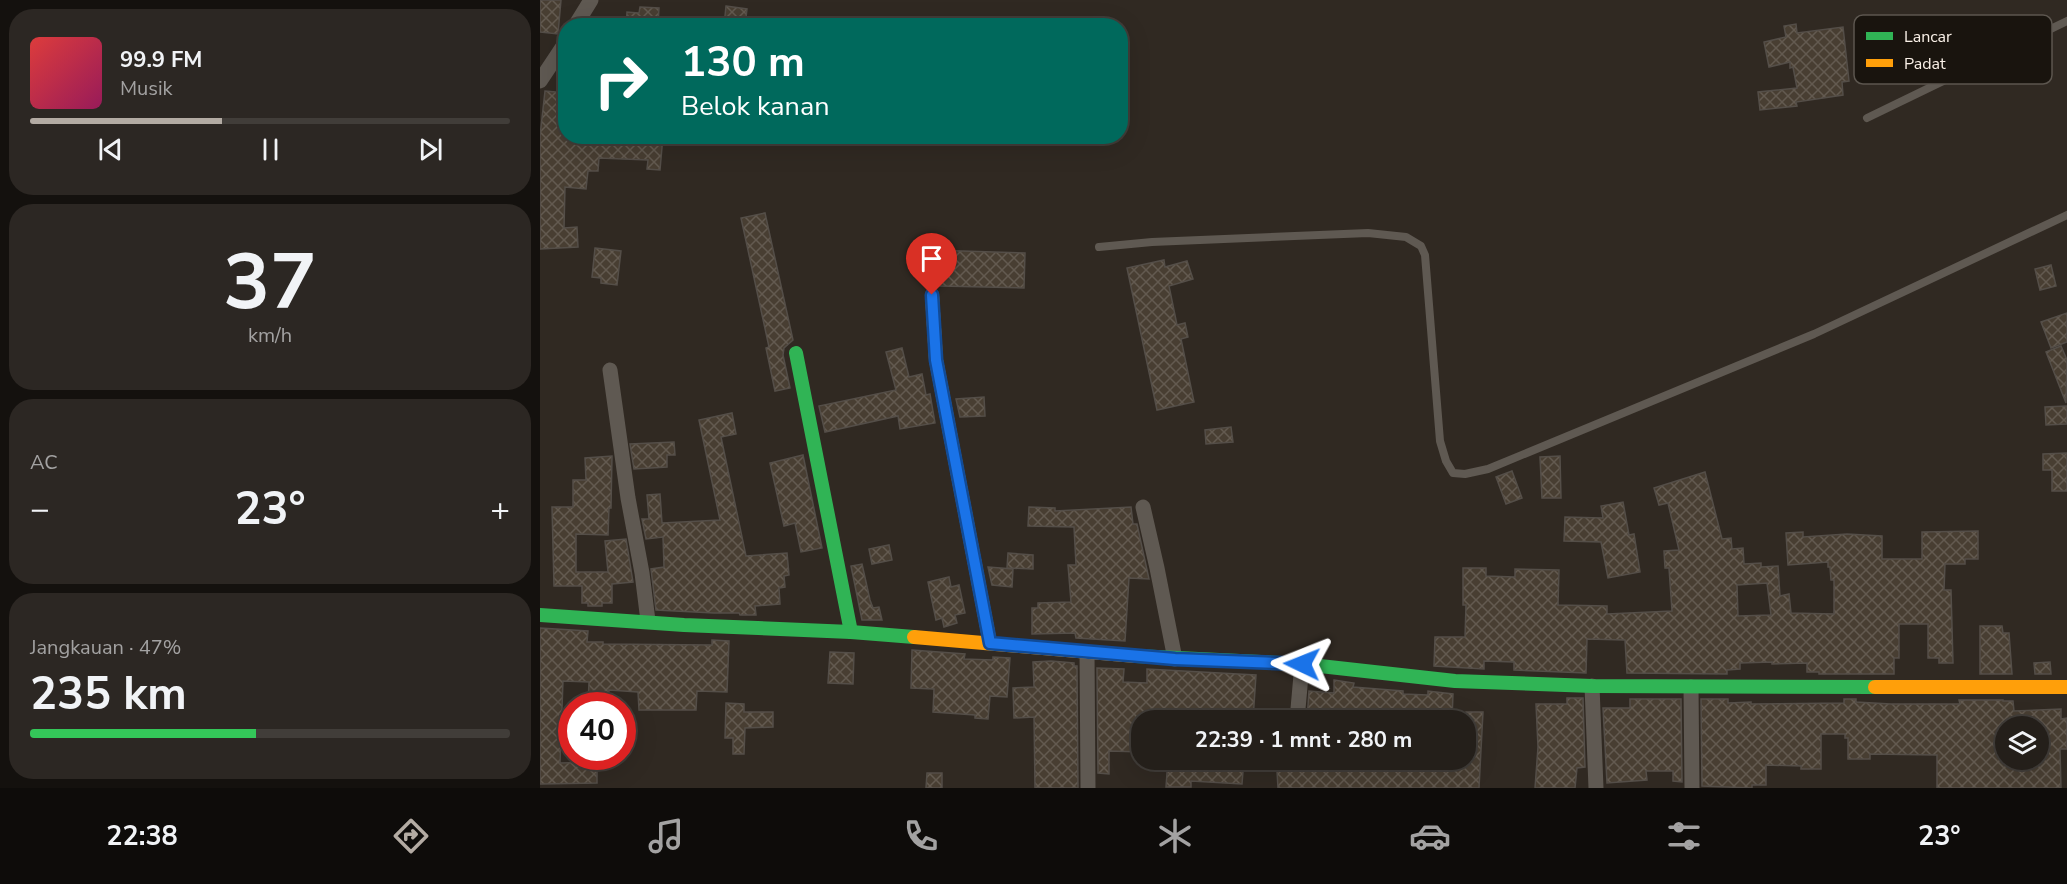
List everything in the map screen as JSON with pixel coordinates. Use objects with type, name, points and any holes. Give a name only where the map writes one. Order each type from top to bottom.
[{"type":"street","points":[[580,18],[591,0]]},
{"type":"street","points":[[540,81],[558,54]]},
{"type":"street","points":[[932,295],[936,360],[990,643]]},
{"type":"street","points":[[796,353],[851,632]]},
{"type":"street","points":[[610,370],[648,621]]},
{"type":"street","points":[[1143,507],[1175,659]]},
{"type":"street","points":[[540,615],[684,625],[851,632],[1175,659],[1302,664],[1446,681],[1691,687],[2067,687]]},
{"type":"street","points":[[1087,652],[1088,788]]},
{"type":"street","points":[[1298,710],[1302,664]]},
{"type":"street","points":[[1592,686],[1596,788]]},
{"type":"street","points":[[1691,687],[1692,788]]},
{"type":"lane","points":[[2052,28],[2067,21]]},
{"type":"lane","points":[[1868,118],[1938,84]]},
{"type":"lane","points":[[1099,247],[1368,233],[1406,237],[1421,246],[1425,255],[1440,441],[1453,473],[1465,474],[1488,469],[1814,334],[2067,215]]},
{"type":"building","points":[[540,0],[561,0],[558,34],[540,32]]},
{"type":"building","points":[[726,6],[747,9],[746,18],[725,18]]},
{"type":"building","points":[[640,7],[659,8],[658,18],[627,18],[627,12],[639,13]]},
{"type":"building","points":[[1796,24],[1797,33],[1843,27],[1849,81],[1842,82],[1843,95],[1796,102],[1797,106],[1760,110],[1758,92],[1797,88],[1790,62],[1769,67],[1764,42],[1786,37],[1784,26]]},
{"type":"building","points":[[545,91],[558,92],[558,144],[662,144],[660,170],[647,169],[648,160],[599,158],[598,171],[588,171],[586,189],[565,187],[564,228],[577,227],[578,247],[540,249],[540,136]]},
{"type":"building","points":[[765,213],[793,340],[784,348],[783,355],[790,388],[775,391],[766,348],[769,347],[741,218]]},
{"type":"building","points":[[595,248],[621,251],[617,285],[601,283],[601,278],[592,277]]},
{"type":"building","points":[[930,250],[1025,253],[1024,288],[940,286],[937,283],[929,283]]},
{"type":"building","points":[[1164,260],[1165,267],[1187,261],[1193,279],[1169,286],[1177,325],[1185,323],[1188,337],[1181,339],[1194,402],[1157,410],[1127,268]]},
{"type":"building","points":[[2051,265],[2056,286],[2040,290],[2035,269]]},
{"type":"building","points":[[2067,313],[2067,342],[2051,348],[2041,322]]},
{"type":"building","points":[[2061,346],[2067,360],[2066,403],[2046,352]]},
{"type":"building","points":[[902,348],[909,377],[922,374],[926,395],[930,394],[935,423],[900,429],[898,416],[825,432],[819,406],[896,390],[886,352]]},
{"type":"building","points":[[984,397],[985,416],[960,417],[956,399]]},
{"type":"building","points":[[2067,406],[2067,424],[2046,425],[2045,407]]},
{"type":"building","points":[[732,413],[736,434],[721,437],[746,556],[787,553],[789,575],[784,576],[785,587],[779,588],[780,604],[755,606],[756,615],[656,610],[651,569],[664,567],[663,537],[646,539],[642,519],[649,519],[647,495],[660,494],[662,523],[720,520],[699,420]]},
{"type":"building","points":[[1231,427],[1233,442],[1206,444],[1205,430]]},
{"type":"building","points":[[674,442],[675,455],[667,455],[667,467],[634,469],[630,444]]},
{"type":"building","points":[[2067,453],[2067,491],[2052,491],[2052,470],[2043,470],[2043,454]]},
{"type":"building","points":[[803,455],[822,548],[801,552],[795,523],[784,526],[770,463]]},
{"type":"building","points":[[612,456],[608,535],[576,534],[576,572],[608,572],[605,541],[626,539],[633,582],[612,584],[612,603],[588,606],[588,603],[582,603],[582,586],[554,586],[552,507],[573,507],[573,480],[586,480],[585,458]]},
{"type":"building","points":[[1560,456],[1561,498],[1542,498],[1540,457]]},
{"type":"building","points":[[1512,471],[1522,498],[1506,504],[1496,477]]},
{"type":"building","points":[[1705,472],[1722,539],[1731,538],[1732,549],[1743,548],[1744,564],[1761,563],[1761,567],[1778,566],[1780,596],[1789,594],[1791,613],[1834,614],[1834,580],[1831,580],[1828,562],[1788,565],[1786,533],[1803,532],[1803,537],[1847,534],[1882,536],[1882,559],[1922,559],[1922,532],[1978,531],[1978,559],[1965,559],[1965,564],[1945,564],[1944,590],[1951,590],[1953,663],[1939,663],[1939,658],[1928,658],[1928,624],[1899,624],[1899,658],[1894,658],[1894,674],[1819,674],[1819,672],[1807,672],[1807,663],[1772,664],[1772,662],[1740,663],[1740,669],[1727,670],[1727,674],[1627,673],[1625,640],[1587,639],[1586,673],[1514,670],[1514,662],[1484,661],[1484,669],[1434,666],[1435,637],[1465,637],[1466,605],[1463,605],[1463,568],[1486,568],[1486,576],[1515,577],[1515,569],[1559,570],[1558,605],[1607,606],[1607,614],[1672,611],[1669,568],[1665,568],[1664,551],[1679,550],[1668,503],[1659,505],[1654,488]],"holes":[[[1767,583],[1771,615],[1738,616],[1737,585]]]},
{"type":"building","points":[[1623,502],[1629,535],[1634,534],[1640,572],[1608,578],[1601,542],[1564,541],[1565,517],[1603,518],[1601,506]]},
{"type":"building","points":[[1029,507],[1055,508],[1055,511],[1131,507],[1133,524],[1137,524],[1149,579],[1129,578],[1125,641],[1076,638],[1075,633],[1032,634],[1032,608],[1038,608],[1038,603],[1071,602],[1068,565],[1076,565],[1074,527],[1028,526]]},
{"type":"building","points":[[889,545],[892,560],[872,564],[869,549]]},
{"type":"building","points":[[1008,553],[1033,555],[1033,569],[1007,568]]},
{"type":"building","points":[[862,564],[870,600],[873,608],[879,607],[882,620],[862,620],[851,566]]},
{"type":"building","points":[[988,567],[1013,569],[1012,587],[992,585]]},
{"type":"building","points":[[949,577],[951,587],[959,585],[965,613],[955,615],[957,623],[944,627],[942,618],[936,620],[928,582]]},
{"type":"building","points":[[1980,626],[2002,626],[2003,633],[2009,633],[2012,674],[1980,674]]},
{"type":"building","points":[[540,628],[588,631],[587,642],[603,642],[603,644],[712,645],[712,640],[729,641],[727,692],[697,691],[696,710],[639,710],[638,692],[609,690],[609,692],[589,692],[589,682],[563,681],[563,692],[558,692],[558,770],[597,770],[597,783],[540,784]]},
{"type":"building","points":[[912,650],[965,654],[964,659],[1010,658],[1007,697],[990,696],[988,719],[975,718],[975,715],[933,712],[934,689],[911,688]]},
{"type":"building","points":[[830,652],[854,653],[853,684],[828,683]]},
{"type":"building","points":[[1033,662],[1074,663],[1074,666],[1077,666],[1078,788],[1035,788],[1034,717],[1014,718],[1013,688],[1034,687]]},
{"type":"building","points":[[2050,662],[2051,674],[2035,674],[2034,663]]},
{"type":"building","points":[[1097,668],[1124,669],[1123,682],[1147,683],[1147,669],[1256,675],[1254,710],[1131,710],[1131,752],[1109,751],[1109,774],[1098,773]]},
{"type":"building","points":[[1334,680],[1354,683],[1353,687],[1403,691],[1403,694],[1428,695],[1428,691],[1453,694],[1452,710],[1308,710],[1309,691],[1334,693]]},
{"type":"building","points":[[1567,698],[1583,698],[1585,767],[1577,768],[1575,788],[1535,788],[1538,747],[1536,704],[1567,704]]},
{"type":"building","points":[[1630,699],[1681,699],[1682,782],[1673,781],[1673,771],[1646,771],[1647,780],[1607,783],[1603,708],[1630,708]]},
{"type":"building","points":[[1701,699],[1728,699],[1728,703],[1751,702],[1751,704],[1844,703],[1844,699],[1891,704],[1960,704],[1959,700],[2003,700],[2013,701],[2014,711],[2061,709],[2061,719],[2067,718],[2067,749],[2060,749],[2061,788],[1937,788],[1937,755],[1870,754],[1870,759],[1848,759],[1848,738],[1845,738],[1845,734],[1821,734],[1821,769],[1766,765],[1766,785],[1752,785],[1752,788],[1702,786]]},
{"type":"building","points":[[726,703],[744,704],[744,712],[773,712],[773,727],[745,728],[744,754],[733,754],[733,738],[725,738]]},
{"type":"building","points":[[1476,712],[1483,712],[1479,788],[1278,788],[1277,771],[1476,770]]},
{"type":"building","points":[[1167,770],[1243,770],[1242,784],[1191,781],[1191,787],[1166,787]]},
{"type":"building","points":[[927,773],[942,773],[942,788],[926,788]]},
{"type":"traffic: fast","points":[[796,353],[851,632]]},
{"type":"traffic: fast","points":[[540,615],[914,637]]},
{"type":"traffic: fast","points":[[1136,656],[1302,664],[1455,681],[1592,686],[1875,687]]},
{"type":"traffic: slow","points":[[932,295],[936,360],[990,643]]},
{"type":"traffic: slow","points":[[914,637],[1136,656]]},
{"type":"traffic: slow","points":[[1875,687],[2067,687]]},
{"type":"route","points":[[932,295],[936,360],[990,643],[1175,659],[1302,664]]}]
